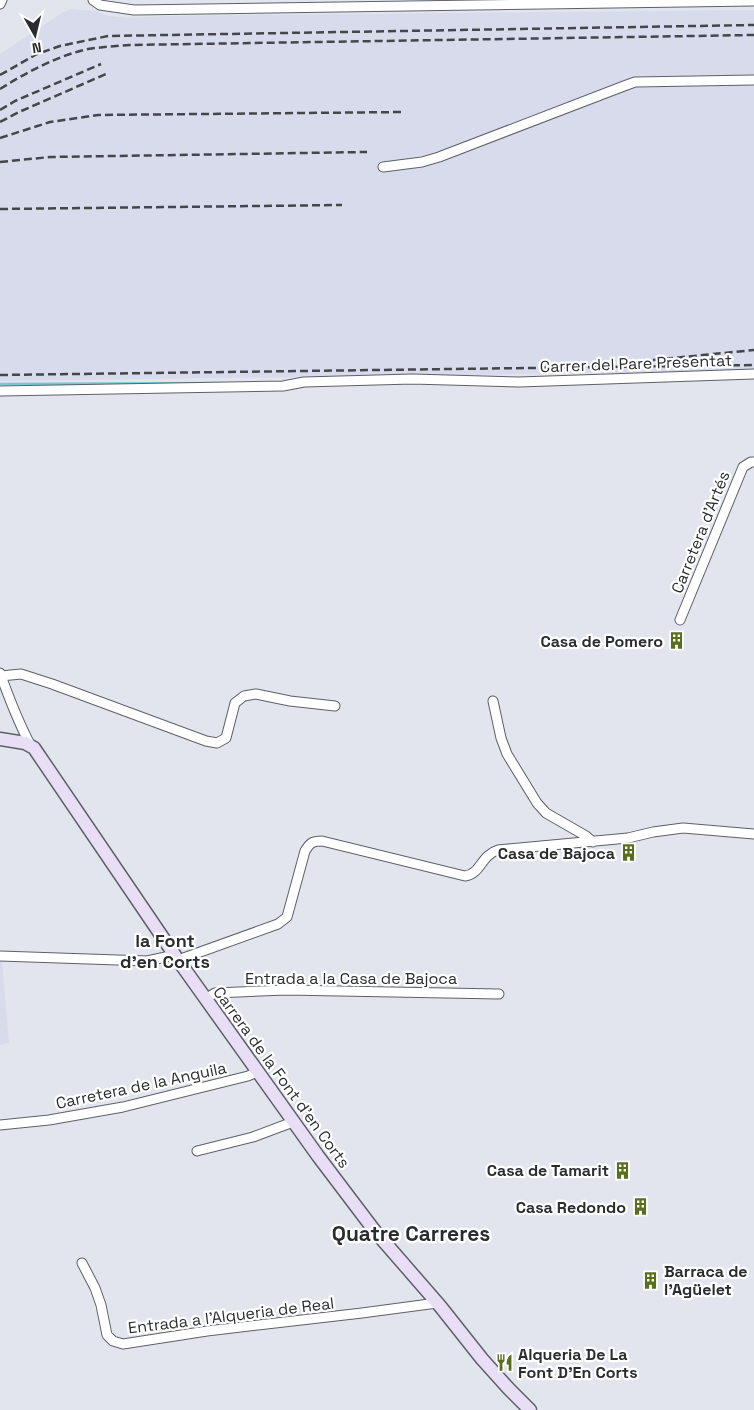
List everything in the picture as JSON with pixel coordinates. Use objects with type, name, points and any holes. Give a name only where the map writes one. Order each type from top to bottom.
[{"type":"street","points":[[0,4],[2,0]]},
{"type":"street","points":[[93,0],[100,6],[134,10],[754,1]]},
{"type":"street","points":[[384,167],[422,162],[438,157],[635,82],[754,80]]},
{"type":"street","name":"Carrer del Pare Presentat","points":[[0,391],[282,386],[304,382],[412,379],[519,382],[754,374]]},
{"type":"street","name":"Carretera d'Artés","points":[[680,620],[743,467],[754,462]]},
{"type":"street","points":[[31,746],[23,731],[1,675],[21,674],[217,743],[226,738],[235,703],[244,696],[256,694],[290,701],[335,706]]},
{"type":"street","points":[[493,701],[501,738],[507,754],[537,803],[546,813],[594,842]]},
{"type":"street","points":[[0,739],[16,741],[31,746]]},
{"type":"street","name":"Carrera de la Font d'en Corts","points":[[31,746],[49,769],[176,958],[293,1122],[374,1230],[482,1359],[530,1410]]},
{"type":"street","points":[[0,956],[147,961],[176,958],[278,924],[287,917],[305,851],[310,843],[315,841],[322,841],[465,876],[474,872],[485,857],[493,851],[628,838],[683,828],[754,834]]},
{"type":"street","name":"Entrada a la Casa de Bajoca","points":[[206,999],[216,993],[286,990],[499,994]]},
{"type":"street","name":"Carretera de la Anguila","points":[[0,1125],[49,1120],[123,1107],[248,1076],[257,1072]]},
{"type":"street","points":[[197,1152],[253,1137],[293,1122]]},
{"type":"street","name":"Entrada a l'Alqueria de Real","points":[[82,1263],[95,1288],[101,1305],[107,1335],[113,1341],[123,1344],[207,1331],[437,1303]]},
{"type":"shaded area","points":[[71,9],[95,11],[109,16],[130,18],[166,16],[754,10],[754,371],[0,381],[0,54]]},
{"type":"shaded area","points":[[0,961],[2,961],[9,1043],[0,1045]]},
{"type":"waterway","points":[[0,384],[223,383]]},
{"type":"railway","points":[[0,75],[37,54],[60,46],[108,36],[754,25]]},
{"type":"railway","points":[[0,89],[54,60],[76,52],[130,45],[754,35]]},
{"type":"railway","points":[[0,110],[15,101],[101,64]]},
{"type":"railway","points":[[0,122],[106,74]]},
{"type":"railway","points":[[0,138],[50,122],[98,115],[405,112]]},
{"type":"railway","points":[[0,162],[50,157],[367,152]]},
{"type":"railway","points":[[0,209],[342,205]]},
{"type":"railway","points":[[653,360],[754,350]]},
{"type":"railway","points":[[0,375],[754,365]]},
{"type":"place","name":"Casa de Pomero","points":[[677,641]]},
{"type":"place","name":"Casa de Bajoca","points":[[629,853]]},
{"type":"place","name":"Casa de Tamarit","points":[[623,1170]]},
{"type":"place","name":"Casa Redondo","points":[[640,1207]]},
{"type":"place","name":"Barraca de l'Agüelet","points":[[650,1280]]},
{"type":"place","name":"Alqueria De La Font D'En Corts","points":[[504,1363]]},
{"type":"district","name":"la Font d'en Corts","points":[[165,951]]},
{"type":"district","name":"Quatre Carreres","points":[[411,1234]]}]
